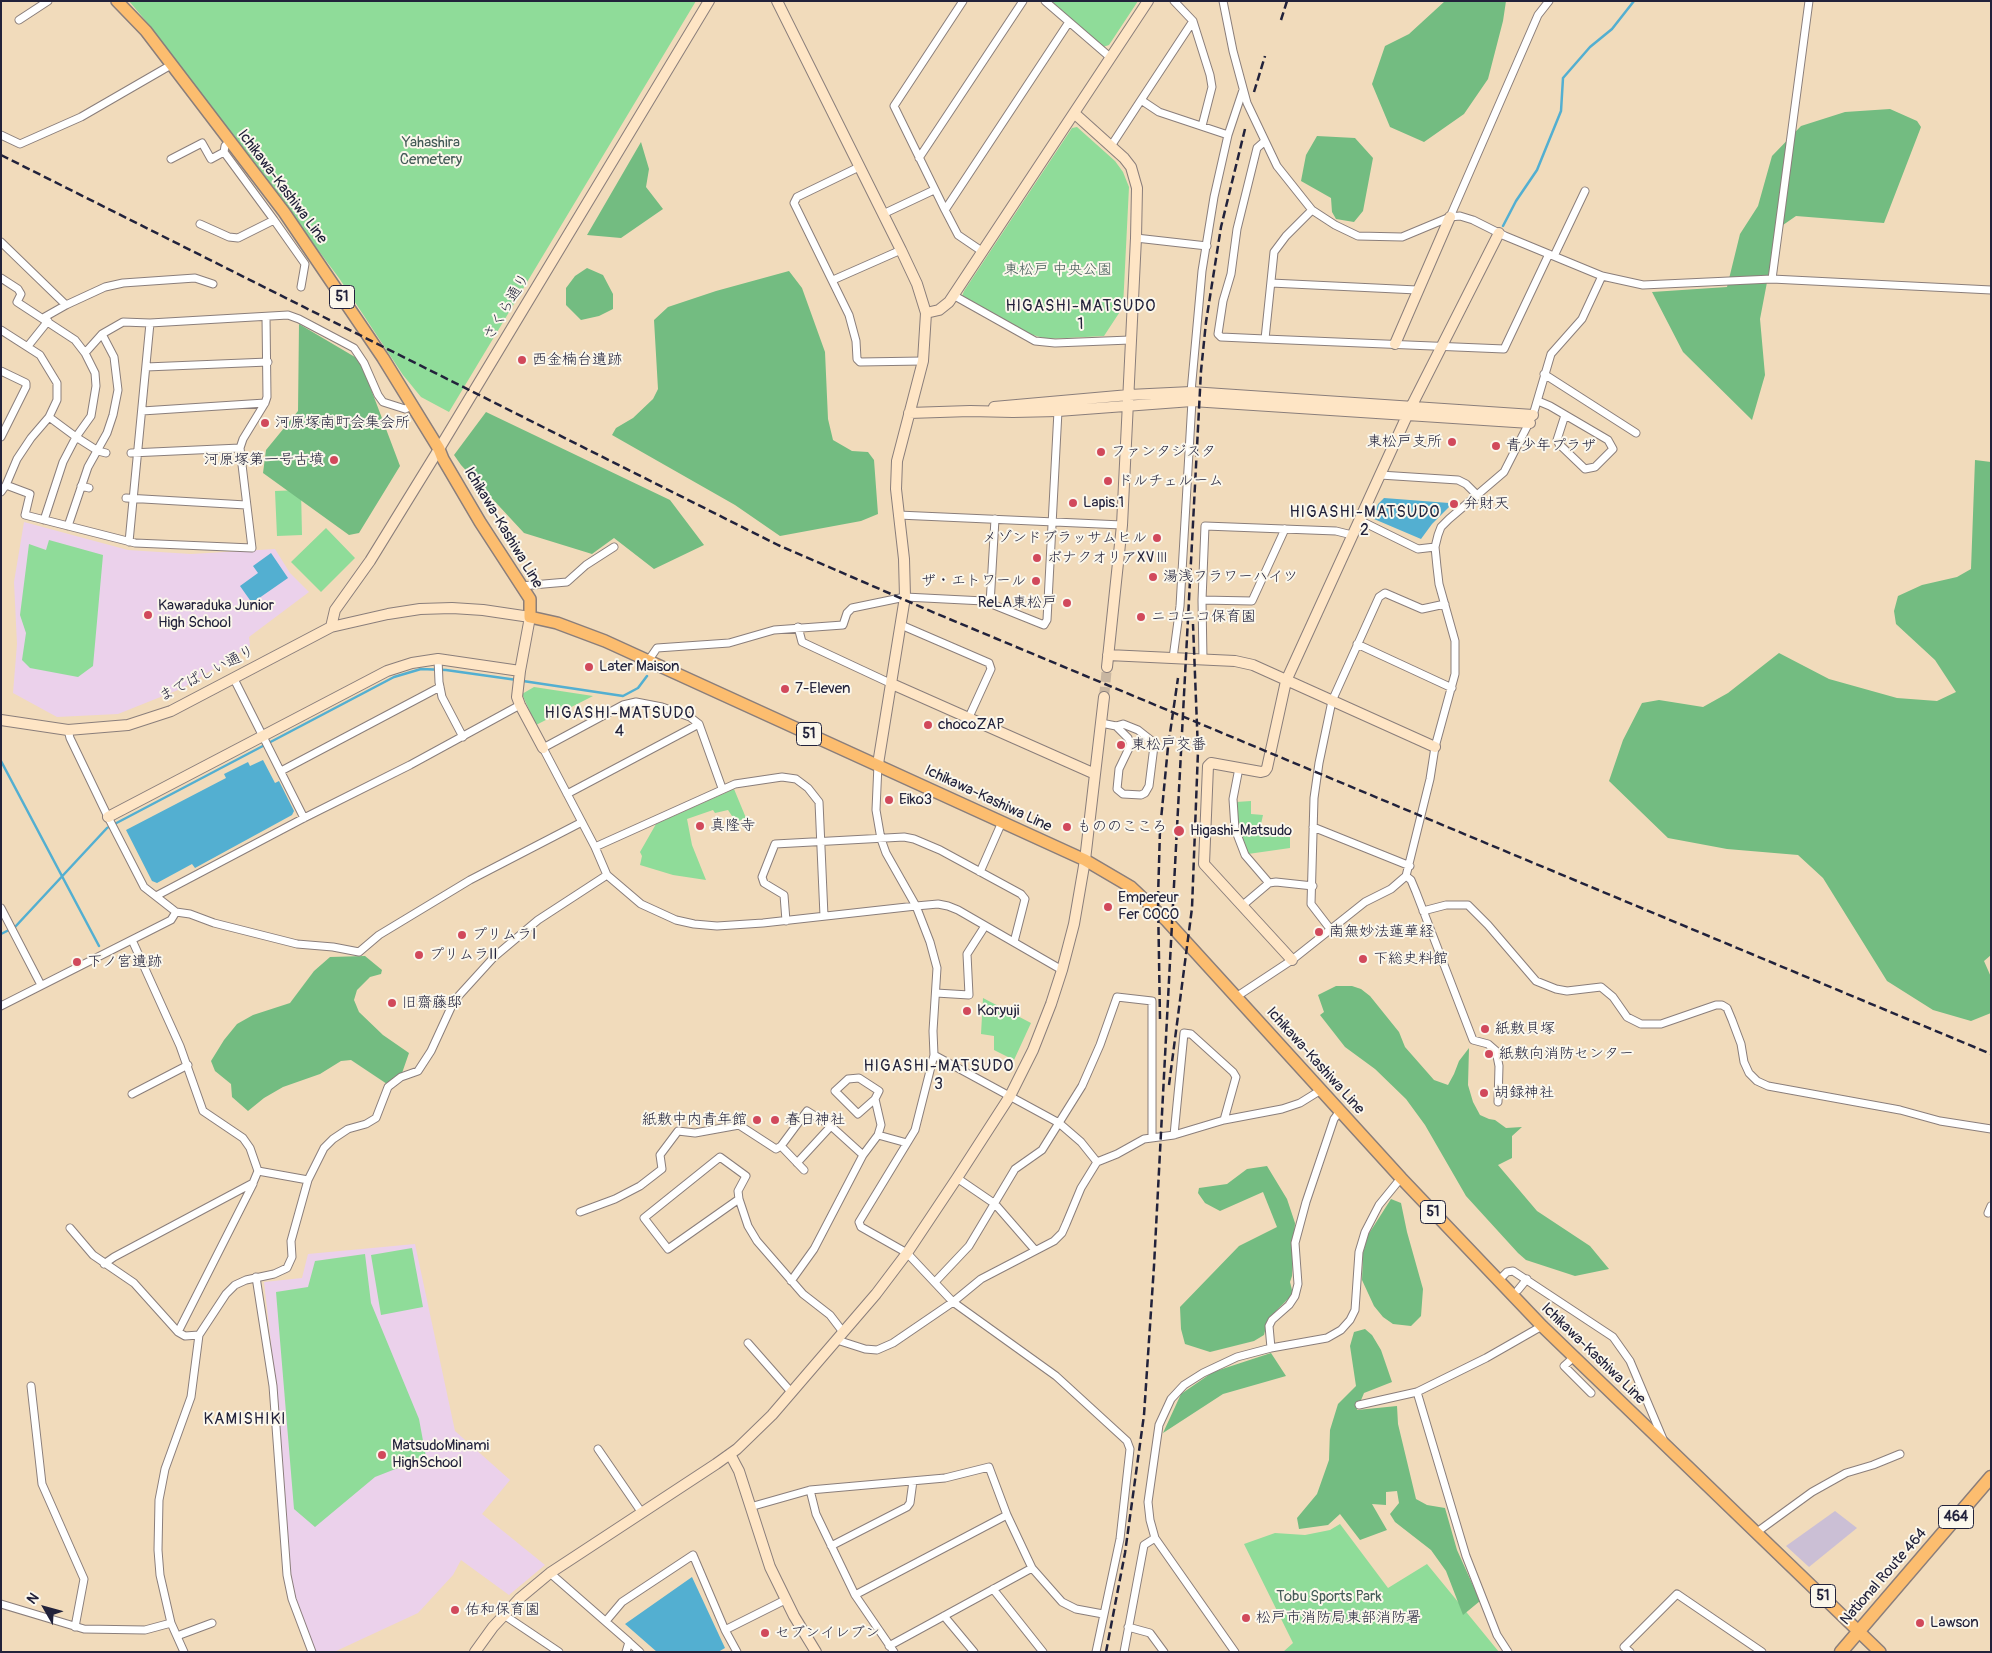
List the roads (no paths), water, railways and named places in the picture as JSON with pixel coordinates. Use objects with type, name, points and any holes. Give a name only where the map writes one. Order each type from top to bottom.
[{"type":"highway","name":"National Route 464","points":[[1841,1652],[1991,1477]]},
{"type":"main road","name":"Ichikawa-Kashiwa Line","points":[[117,1],[146,31],[227,147],[301,236],[383,358],[440,449],[443,459],[480,522],[530,599],[530,616],[557,623],[606,641],[878,764],[1085,860],[1118,878],[1143,898],[1167,922],[1401,1178],[1542,1326],[1880,1652]]},
{"type":"street","points":[[19,20],[48,1]]},
{"type":"street","name":"さくら通り","points":[[331,627],[336,610],[370,561],[440,449],[708,1]]},
{"type":"street","points":[[777,1],[901,250],[917,284],[926,313],[924,361],[896,461],[896,489],[904,558],[905,597],[878,764],[876,810],[886,853],[916,906],[930,942],[937,968],[933,1031],[934,1055],[915,1130],[859,1222],[861,1227],[907,1254],[954,1302],[1056,1376],[1127,1441],[1130,1449],[1120,1538],[1096,1652]]},
{"type":"street","points":[[962,1],[894,106],[958,235],[982,252]]},
{"type":"street","points":[[920,158],[1023,1]]},
{"type":"street","points":[[1045,1],[1111,58]]},
{"type":"street","points":[[926,313],[939,310],[949,302],[1148,1]]},
{"type":"street","points":[[1174,1],[1193,21],[1210,75],[1212,87],[1202,126]]},
{"type":"street","points":[[1224,1],[1233,51],[1247,103],[1277,166],[1312,210],[1335,225],[1358,236],[1384,238],[1402,236],[1450,217],[1460,216],[1474,220],[1500,234],[1602,276],[1643,285],[1772,279],[1991,290]]},
{"type":"street","points":[[1395,344],[1538,15],[1550,1]]},
{"type":"street","points":[[1772,279],[1810,1]]},
{"type":"street","points":[[1111,146],[1193,21]]},
{"type":"street","points":[[945,210],[1069,22]]},
{"type":"street","points":[[1,135],[20,144],[81,117],[171,65]]},
{"type":"street","points":[[1173,658],[1180,606],[1191,396],[1202,271],[1214,197],[1228,135],[1244,90]]},
{"type":"street","points":[[1141,100],[1159,112],[1228,135]]},
{"type":"street","points":[[1074,113],[1128,162],[1137,188],[1122,525],[1107,668]]},
{"type":"street","points":[[1265,141],[1257,148],[1237,229],[1231,274],[1218,334],[1221,337],[1395,344],[1441,348],[1504,349],[1585,191]]},
{"type":"street","points":[[171,159],[202,143],[212,160],[227,147],[305,264],[301,287]]},
{"type":"street","points":[[859,167],[797,197],[794,203],[849,315],[856,341],[857,359],[860,362],[924,361]]},
{"type":"street","points":[[883,214],[934,190]]},
{"type":"street","points":[[1265,339],[1274,252],[1286,236],[1312,210]]},
{"type":"street","points":[[200,224],[228,237],[238,238],[274,220]]},
{"type":"street","points":[[1292,960],[1204,864],[1208,766],[1211,763],[1261,772],[1267,768],[1286,681],[1410,410],[1500,234]]},
{"type":"street","points":[[1136,238],[1207,246]]},
{"type":"street","points":[[1,242],[66,305]]},
{"type":"street","points":[[833,280],[901,250]]},
{"type":"street","points":[[1236,997],[1292,960],[1365,902],[1391,889],[1406,876],[1430,779],[1435,747],[1452,688],[1456,657],[1455,641],[1439,584],[1435,547],[1441,527],[1504,472],[1532,419],[1551,354],[1582,319],[1602,276]]},
{"type":"street","points":[[1,278],[18,289],[21,294],[17,302],[75,340],[85,353],[95,373],[96,386],[91,416],[76,437],[63,462],[44,520]]},
{"type":"street","points":[[28,346],[45,319],[66,305],[105,287],[123,283],[195,278],[213,284]]},
{"type":"street","points":[[1271,283],[1418,290]]},
{"type":"street","points":[[953,296],[1035,341],[1055,343],[1130,340]]},
{"type":"street","points":[[85,353],[102,334],[122,322],[150,323],[288,315],[354,348],[364,363],[383,402],[405,409],[412,405]]},
{"type":"street","points":[[6,485],[30,494],[24,515],[129,542],[200,547],[252,548],[240,448],[243,439],[267,397],[266,317]]},
{"type":"street","points":[[129,542],[130,498],[142,411],[150,323]]},
{"type":"street","points":[[1,330],[40,355],[57,383],[57,400],[49,416],[17,459],[1,492]]},
{"type":"street","points":[[68,526],[88,467],[102,452],[118,390],[114,357],[102,334]]},
{"type":"street","points":[[146,367],[268,362]]},
{"type":"street","points":[[1,371],[26,383],[26,387],[1,437]]},
{"type":"street","points":[[1544,374],[1636,433]]},
{"type":"street","points":[[909,413],[1058,411],[1129,400],[1191,396],[1532,419]]},
{"type":"street","points":[[970,411],[1011,404],[1110,398],[1129,400]]},
{"type":"street","points":[[1538,401],[1565,415],[1608,440],[1613,449],[1594,467],[1585,469],[1559,444],[1557,440],[1565,415]]},
{"type":"street","points":[[142,411],[265,403]]},
{"type":"street","points":[[648,661],[657,648],[729,643],[774,630],[843,625],[847,613],[852,608],[905,597],[976,599],[1042,626],[1046,623],[1058,411]]},
{"type":"street","points":[[49,416],[76,437],[102,452]]},
{"type":"street","points":[[135,453],[240,448]]},
{"type":"street","points":[[1380,475],[1458,480],[1466,484],[1478,496]]},
{"type":"street","points":[[81,486],[89,488]]},
{"type":"street","points":[[130,498],[246,505]]},
{"type":"street","points":[[898,515],[1122,525]]},
{"type":"street","points":[[990,604],[995,519]]},
{"type":"street","points":[[1359,520],[1418,549],[1435,547]]},
{"type":"street","points":[[1203,660],[1202,600],[1205,526],[1336,531],[1352,535]]},
{"type":"street","points":[[1202,600],[1252,601],[1285,529]]},
{"type":"street","points":[[521,586],[567,582],[586,565],[614,547]]},
{"type":"street","points":[[1331,930],[1311,904],[1314,798],[1318,763],[1332,701],[1379,597],[1385,593],[1422,609],[1445,604]]},
{"type":"street","name":"までばしい通り","points":[[1,720],[68,730],[128,725],[171,711],[331,627],[370,618],[420,610],[476,609],[530,616]]},
{"type":"street","points":[[530,616],[519,677],[517,697],[520,705],[595,847],[607,875],[641,904],[676,920],[717,926],[786,921],[938,904],[948,906],[1062,970]]},
{"type":"street","points":[[901,625],[989,663],[991,669],[969,718]]},
{"type":"street","points":[[798,628],[802,642],[1095,774]]},
{"type":"street","points":[[1357,644],[1452,688]]},
{"type":"street","points":[[1108,655],[1235,662],[1253,665],[1435,747]]},
{"type":"street","points":[[109,819],[266,741],[387,671],[412,663],[438,662],[519,677]]},
{"type":"street","points":[[438,662],[442,698],[463,737]]},
{"type":"street","points":[[234,679],[304,818]]},
{"type":"street","points":[[281,772],[440,687]]},
{"type":"street","points":[[475,1652],[504,1615],[550,1572],[730,1454],[772,1416],[876,1294],[907,1254],[1010,1096],[1033,1050],[1051,1004],[1074,924],[1085,860],[1104,697]]},
{"type":"street","points":[[543,748],[623,705],[636,702],[662,707],[690,717],[699,724],[722,788]]},
{"type":"street","points":[[156,896],[463,737],[520,705]]},
{"type":"street","points":[[1101,723],[1116,726],[1123,724],[1148,736],[1154,746],[1148,790],[1142,795],[1123,794],[1117,789],[1119,769],[1136,738],[1148,736]]},
{"type":"street","points":[[567,794],[699,724]]},
{"type":"street","points":[[1116,726],[1128,738],[1131,744]]},
{"type":"street","points":[[68,730],[70,738],[109,819],[144,887],[176,912],[190,914],[214,923],[297,944],[333,947],[359,952],[378,935],[470,880],[582,822]]},
{"type":"street","points":[[1239,768],[1233,799],[1236,829],[1245,855],[1269,883]]},
{"type":"street","points":[[595,847],[722,788],[735,784],[782,777],[796,779],[808,788],[819,802],[824,916]]},
{"type":"street","points":[[980,872],[1002,822]]},
{"type":"street","points":[[1313,827],[1410,866]]},
{"type":"street","points":[[786,921],[784,895],[764,883],[762,877],[775,844],[904,837],[914,839],[1021,894],[1025,899],[1014,942]]},
{"type":"street","points":[[184,1652],[171,1623],[160,1575],[158,1500],[165,1469],[192,1397],[199,1335],[226,1294],[235,1285],[256,1277],[281,1272],[290,1263],[291,1241],[308,1180],[324,1148],[348,1129],[366,1124],[376,1118],[388,1087],[401,1077],[418,1071],[430,1051],[454,1001],[494,957],[538,920],[607,875]]},
{"type":"street","points":[[1406,876],[1411,880],[1473,1040],[1488,1044],[1496,1051],[1499,1066],[1498,1102]]},
{"type":"street","points":[[1243,905],[1269,883],[1313,886]]},
{"type":"street","points":[[1423,911],[1446,905],[1468,905],[1488,925],[1536,981],[1567,991],[1601,988],[1613,997],[1627,1017],[1641,1024],[1661,1024],[1689,1016],[1716,1005],[1722,1005],[1727,1008],[1732,1020],[1749,1073],[1757,1081],[1768,1086],[1900,1110],[1940,1121],[1991,1129]]},
{"type":"street","points":[[1,908],[41,985]]},
{"type":"street","points":[[1,1006],[171,920],[176,912]]},
{"type":"street","points":[[936,993],[969,994],[967,954],[985,926]]},
{"type":"street","points":[[132,940],[162,1003],[188,1065],[203,1111],[243,1138],[250,1148],[258,1170],[178,1332]]},
{"type":"street","points":[[935,1282],[970,1246],[1015,1169],[1042,1150],[1082,1086],[1117,997],[1152,1001],[1152,1137]]},
{"type":"street","points":[[1174,1135],[1184,1033],[1188,1032],[1233,1072],[1236,1077],[1224,1120]]},
{"type":"street","points":[[934,1055],[1059,1123],[1081,1142],[1097,1162]]},
{"type":"street","points":[[132,1094],[188,1065]]},
{"type":"street","points":[[791,1281],[814,1249],[863,1155],[878,1135],[881,1125],[875,1099],[879,1091],[859,1078],[848,1079],[835,1091],[858,1114],[875,1099]]},
{"type":"street","points":[[739,1198],[668,1249],[644,1218],[720,1157],[746,1176],[738,1191],[739,1198],[748,1226],[756,1241],[803,1294],[830,1315],[840,1336],[865,1349],[878,1350],[893,1343],[954,1302],[981,1278],[1054,1240],[1062,1233],[1081,1188],[1097,1162],[1117,1154],[1144,1139],[1174,1135],[1224,1120],[1282,1109],[1300,1103],[1321,1090]]},
{"type":"street","points":[[580,1212],[615,1199],[632,1190],[662,1169],[660,1155],[678,1131],[695,1133],[739,1125],[776,1149],[781,1146],[807,1111],[831,1126],[863,1155]]},
{"type":"street","points":[[1272,1348],[1269,1326],[1272,1320],[1289,1305],[1295,1296],[1298,1284],[1295,1243],[1306,1202],[1334,1119],[1340,1111]]},
{"type":"street","points":[[797,1163],[831,1126]]},
{"type":"street","points":[[878,1135],[907,1142]]},
{"type":"street","points":[[781,1146],[804,1170]]},
{"type":"street","points":[[258,1170],[308,1180]]},
{"type":"street","points":[[957,1178],[995,1204],[1036,1250]]},
{"type":"street","points":[[1235,1652],[1156,1538],[1150,1520],[1148,1502],[1159,1425],[1171,1399],[1184,1384],[1203,1373],[1238,1357],[1272,1348],[1327,1338],[1340,1330],[1350,1320],[1355,1310],[1358,1252],[1365,1232],[1379,1206],[1401,1178]]},
{"type":"street","points":[[104,1264],[253,1183]]},
{"type":"street","points":[[70,1228],[81,1243],[104,1264],[134,1283],[178,1332],[185,1336],[199,1335]]},
{"type":"street","points":[[1498,1281],[1510,1270],[1599,1327],[1616,1342],[1630,1362],[1649,1409],[1668,1448]]},
{"type":"street","points":[[256,1277],[274,1394],[287,1575],[292,1600],[312,1652]]},
{"type":"street","points":[[1518,1290],[1527,1280]]},
{"type":"street","points":[[1360,1405],[1417,1392],[1486,1358],[1542,1326]]},
{"type":"street","points":[[748,1343],[792,1393]]},
{"type":"street","points":[[1574,1356],[1564,1366],[1591,1393]]},
{"type":"street","points":[[31,1386],[42,1484],[84,1578],[75,1627]]},
{"type":"street","points":[[1417,1392],[1466,1556],[1497,1636],[1508,1652]]},
{"type":"street","points":[[598,1449],[642,1513]]},
{"type":"street","points":[[730,1454],[739,1471],[762,1546],[785,1600],[816,1652]]},
{"type":"street","points":[[1756,1532],[1812,1492],[1846,1473],[1872,1466],[1900,1454]]},
{"type":"street","points":[[750,1507],[810,1490],[945,1478],[989,1467],[1007,1515],[1032,1568],[1062,1602],[1076,1609],[1104,1614]]},
{"type":"street","points":[[831,1546],[907,1507],[910,1503],[913,1481]]},
{"type":"street","points":[[810,1490],[816,1514],[855,1596],[891,1649],[944,1616],[1032,1568]]},
{"type":"street","points":[[855,1596],[1007,1515]]},
{"type":"street","points":[[1124,1652],[1144,1545],[1156,1538]]},
{"type":"street","points":[[606,1621],[622,1602],[693,1555],[725,1630],[737,1652]]},
{"type":"street","points":[[550,1572],[640,1652]]},
{"type":"street","points":[[993,1589],[1043,1652]]},
{"type":"street","points":[[1630,1652],[1624,1647],[1677,1594],[1762,1652]]},
{"type":"street","points":[[725,1630],[785,1600]]},
{"type":"street","points":[[1,1604],[75,1627],[145,1630],[171,1623]]},
{"type":"street","points":[[504,1615],[559,1652]]},
{"type":"street","points":[[944,1616],[974,1652]]},
{"type":"street","points":[[177,1636],[212,1622]]},
{"type":"street","points":[[1128,1627],[1150,1634],[1164,1652]]},
{"type":"street","points":[[626,1652],[629,1642]]},
{"type":"water","points":[[1384,498],[1449,503],[1449,507],[1432,524],[1421,539],[1374,519],[1378,504]]},
{"type":"water","points":[[271,553],[288,578],[252,603],[240,586],[258,573],[253,566]]},
{"type":"water","points":[[263,760],[275,783],[279,781],[294,811],[292,815],[195,868],[192,864],[157,883],[152,881],[126,830],[226,778],[224,774],[248,762],[250,766]]},
{"type":"water","points":[[692,1577],[725,1648],[718,1652],[657,1652],[625,1624]]},
{"type":"waterway","points":[[1503,226],[1516,201],[1537,170],[1561,111],[1563,78],[1590,47],[1612,29],[1634,1]]},
{"type":"waterway","points":[[1,934],[15,927],[107,828],[394,677],[421,669],[446,670],[517,680]]},
{"type":"waterway","points":[[523,681],[623,696],[638,688],[647,676]]},
{"type":"waterway","points":[[1,761],[99,946]]},
{"type":"tunnel","points":[[1104,697],[1107,667]]},
{"type":"railway","points":[[1281,20],[1287,1]]},
{"type":"railway","points":[[1254,92],[1265,56]]},
{"type":"railway","points":[[1106,1652],[1125,1553],[1144,1415],[1154,1266],[1201,371],[1206,322],[1221,227],[1245,129]]},
{"type":"railway","points":[[1,155],[778,545],[935,613],[1991,1054]]},
{"type":"railway","points":[[1169,1085],[1192,908],[1198,751],[1193,624]]},
{"type":"railway","points":[[1160,1019],[1158,898],[1160,830],[1168,747],[1178,678]]},
{"type":"place","name":"西金楠台遺跡","points":[[522,360]]},
{"type":"place","name":"河原塚南町会集会所","points":[[265,423]]},
{"type":"place","name":"東松戸支所","points":[[1452,442]]},
{"type":"place","name":"青少年プラザ","points":[[1496,446]]},
{"type":"place","name":"ファンタジスタ","points":[[1101,452]]},
{"type":"place","name":"河原塚第一号古墳","points":[[334,460]]},
{"type":"place","name":"ドルチェルーム","points":[[1108,481]]},
{"type":"place","name":"Lapis.1","points":[[1073,503]]},
{"type":"place","name":"弁財天","points":[[1454,504]]},
{"type":"place","name":"メゾンドブラッサムヒル","points":[[1157,538]]},
{"type":"place","name":"ボナクオリアXVⅢ","points":[[1037,558]]},
{"type":"place","name":"湯浅フラワーハイツ","points":[[1153,577]]},
{"type":"place","name":"ザ・エトワール","points":[[1036,581]]},
{"type":"place","name":"ReLA東松戸","points":[[1067,603]]},
{"type":"place","name":"Kawaraduka Junior High School","points":[[148,615]]},
{"type":"place","name":"ニコニコ保育園","points":[[1141,617]]},
{"type":"place","name":"Later Maison","points":[[589,667]]},
{"type":"place","name":"7-Eleven","points":[[785,689]]},
{"type":"place","name":"chocoZAP","points":[[928,725]]},
{"type":"place","name":"東松戸交番","points":[[1121,745]]},
{"type":"place","name":"Eiko3","points":[[889,800]]},
{"type":"place","name":"真隆寺","points":[[700,826]]},
{"type":"place","name":"もののこころ","points":[[1067,827]]},
{"type":"place","name":"Higashi-Matsudo","points":[[1179,831]]},
{"type":"place","name":"Empereur Fer COCO","points":[[1108,907]]},
{"type":"place","name":"南無妙法蓮華経","points":[[1319,932]]},
{"type":"place","name":"プリムラI","points":[[462,935]]},
{"type":"place","name":"プリムラII","points":[[419,955]]},
{"type":"place","name":"下総史料館","points":[[1363,959]]},
{"type":"place","name":"下ノ宮遺跡","points":[[77,962]]},
{"type":"place","name":"旧齋藤邸","points":[[392,1003]]},
{"type":"place","name":"Koryuji","points":[[967,1011]]},
{"type":"place","name":"紙敷貝塚","points":[[1485,1029]]},
{"type":"place","name":"紙敷向消防センター","points":[[1489,1054]]},
{"type":"place","name":"胡録神社","points":[[1484,1093]]},
{"type":"place","name":"紙敷中内青年館","points":[[757,1120]]},
{"type":"place","name":"春日神社","points":[[775,1120]]},
{"type":"place","name":"MatsudoMinami HighSchool","points":[[382,1455]]},
{"type":"place","name":"佑和保育園","points":[[455,1610]]},
{"type":"place","name":"松戸市消防局東部消防署","points":[[1246,1618]]},
{"type":"place","name":"Lawson","points":[[1920,1623]]},
{"type":"place","name":"セブンイレブン","points":[[765,1633]]},
{"type":"district","name":"HIGASHI-MATSUDO 1","points":[[1081,316]]},
{"type":"district","name":"HIGASHI-MATSUDO 2","points":[[1365,522]]},
{"type":"district","name":"HIGASHI-MATSUDO 4","points":[[620,723]]},
{"type":"district","name":"HIGASHI-MATSUDO 3","points":[[939,1076]]},
{"type":"district","name":"KAMISHIKI","points":[[245,1420]]},
{"type":"park label","name":"Yahashira Cemetery","points":[[431,152]]},
{"type":"park label","name":"東松戸 中央公園","points":[[1058,270]]},
{"type":"park label","name":"Tobu Sports Park","points":[[1329,1597]]}]
